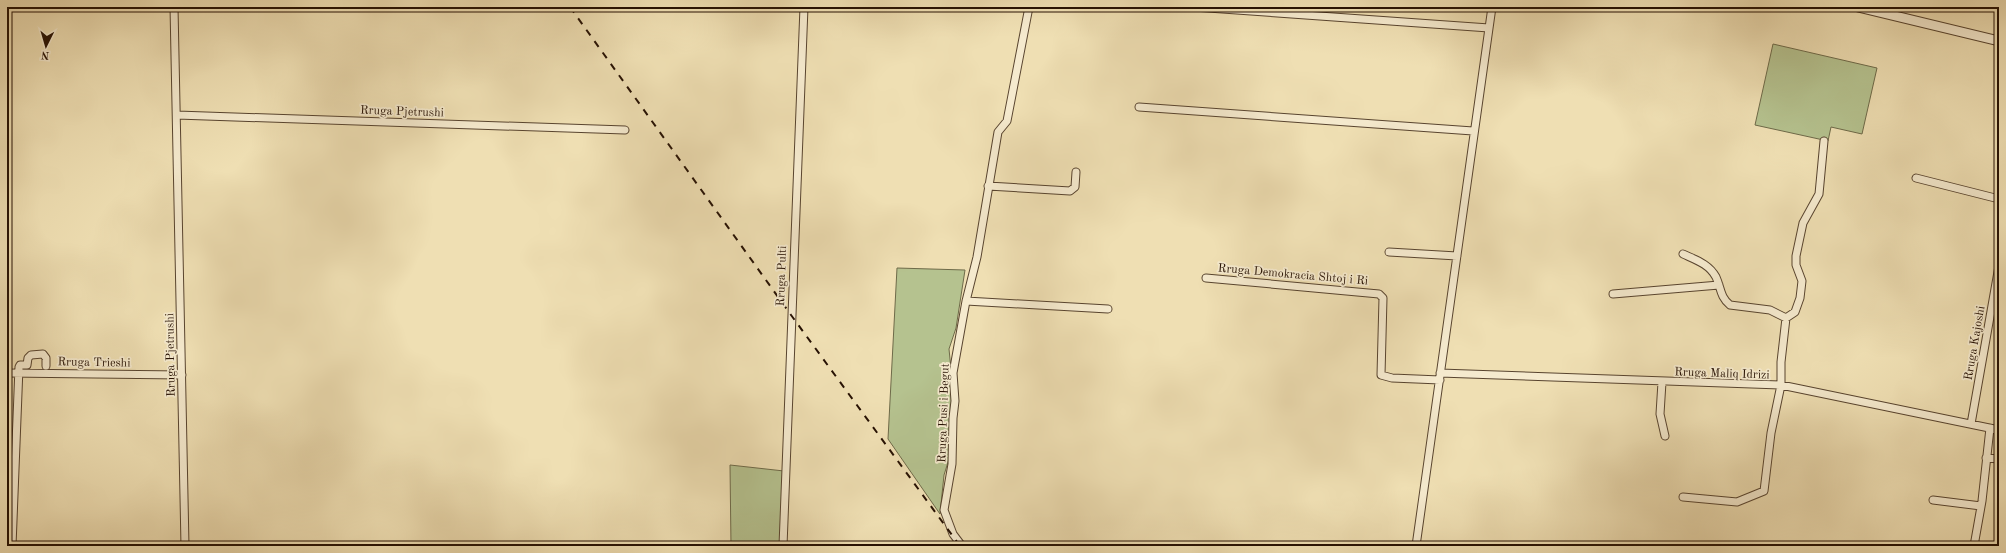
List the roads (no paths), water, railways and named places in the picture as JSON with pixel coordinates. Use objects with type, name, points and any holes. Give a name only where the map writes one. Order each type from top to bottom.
[{"type":"street","name":"Rruga Pjetrushi","points":[[174,7],[185,546]]},
{"type":"street","name":"Rruga Pulti","points":[[783,546],[804,7]]},
{"type":"street","name":"Rruga Pusi i Begut","points":[[962,546],[953,534],[944,510],[952,464],[955,402],[953,373],[966,300],[977,257],[998,132],[1007,121],[1029,7]]},
{"type":"street","points":[[1194,7],[1489,28]]},
{"type":"street","points":[[1416,546],[1492,7]]},
{"type":"street","points":[[1858,7],[1999,41]]},
{"type":"street","points":[[1139,107],[1474,131]]},
{"type":"street","name":"Rruga Pjetrushi","points":[[177,115],[625,130]]},
{"type":"street","points":[[1683,497],[1736,502],[1764,491],[1771,433],[1781,385],[1780,362],[1786,318],[1795,312],[1800,298],[1802,280],[1796,265],[1796,256],[1803,223],[1819,194],[1824,140]]},
{"type":"street","points":[[988,186],[1070,191],[1075,187],[1076,172]]},
{"type":"street","points":[[1916,178],[1999,199]]},
{"type":"street","points":[[1389,252],[1457,256]]},
{"type":"street","points":[[1682,254],[1709,267],[1719,285],[1721,295],[1730,305],[1770,310],[1786,318]]},
{"type":"street","name":"Rruga Kajoshi","points":[[1971,424],[1999,266]]},
{"type":"street","name":"Rruga Demokracia Shtoj i Ri","points":[[1206,278],[1379,294],[1384,298],[1381,375],[1392,378],[1440,376]]},
{"type":"street","points":[[1613,294],[1719,285]]},
{"type":"street","points":[[966,300],[1108,309]]},
{"type":"street","points":[[12,546],[18,372],[20,365],[27,364],[28,358],[37,354],[43,354],[46,358],[46,366]]},
{"type":"street","name":"Rruga Trieshi","points":[[7,373],[182,375]]},
{"type":"street","name":"Rruga Maliq Idrizi","points":[[1440,376],[1781,385],[1999,430]]},
{"type":"street","points":[[1662,382],[1660,414],[1665,436]]},
{"type":"street","points":[[1974,546],[1981,506],[1990,428]]},
{"type":"street","points":[[1986,458],[1999,459]]},
{"type":"street","points":[[1933,500],[1981,506]]},
{"type":"railway","points":[[570,7],[791,315],[960,546]]}]
